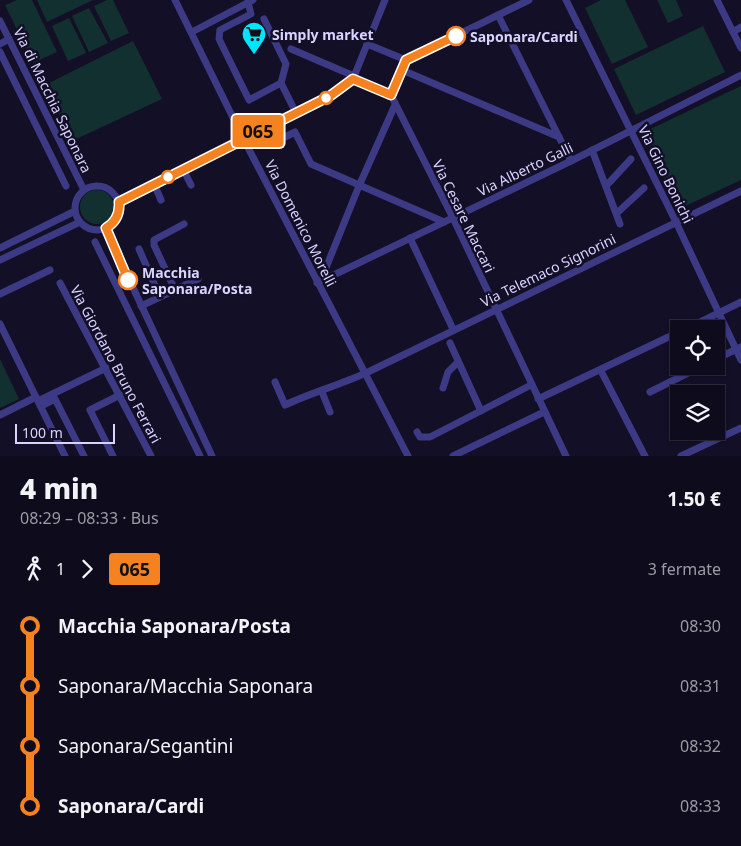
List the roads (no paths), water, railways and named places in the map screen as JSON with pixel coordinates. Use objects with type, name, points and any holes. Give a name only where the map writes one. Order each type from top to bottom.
[{"type":"street","name":"Via Domenico Morelli","points":[[175,0],[243,138],[408,456]]},
{"type":"street","points":[[119,202],[336,92],[354,78],[385,0]]},
{"type":"street","points":[[290,49],[391,95],[406,60],[529,0]]},
{"type":"street","points":[[717,0],[741,48]]},
{"type":"street","points":[[192,32],[251,1],[251,14],[222,29],[218,38],[249,100],[282,83]]},
{"type":"street","name":"Via Gino Bonichi","points":[[569,1],[719,313],[738,348],[741,360]]},
{"type":"street","points":[[498,15],[571,161]]},
{"type":"street","points":[[264,19],[286,64],[282,83],[296,113]]},
{"type":"street","name":"Via di Macchia Saponara","points":[[0,21],[84,190]]},
{"type":"street","points":[[733,32],[741,27]]},
{"type":"street","points":[[0,44],[9,39]]},
{"type":"street","points":[[367,44],[406,60]]},
{"type":"street","points":[[0,52],[66,186]]},
{"type":"street","points":[[402,70],[559,137]]},
{"type":"street","name":"Via Alberto Galli","points":[[319,282],[571,161],[741,75]]},
{"type":"street","name":"Via Cesare Maccari","points":[[391,95],[453,218],[566,456]]},
{"type":"street","points":[[319,282],[359,186],[396,105]]},
{"type":"street","points":[[36,124],[48,118]]},
{"type":"street","points":[[264,128],[271,144],[296,132],[311,164],[444,222]]},
{"type":"street","points":[[592,150],[620,224]]},
{"type":"street","points":[[606,186],[631,159]]},
{"type":"street","points":[[183,169],[191,186]]},
{"type":"street","points":[[154,184],[161,200]]},
{"type":"street","points":[[97,185],[116,195],[119,202],[120,208],[116,220],[106,228],[92,229],[80,222],[75,211],[76,199],[84,190],[97,185]]},
{"type":"street","points":[[617,214],[644,188]]},
{"type":"street","name":"Via Telemaco Signorini","points":[[275,382],[285,405],[309,394],[322,392],[366,373],[741,191]]},
{"type":"street","points":[[0,248],[75,211]]},
{"type":"street","points":[[0,260],[80,222]]},
{"type":"street","points":[[176,290],[154,245],[154,240],[184,224]]},
{"type":"street","points":[[106,228],[147,320],[212,456]]},
{"type":"street","points":[[410,238],[454,329]]},
{"type":"street","points":[[95,242],[200,456]]},
{"type":"street","points":[[139,248],[160,297]]},
{"type":"street","points":[[0,294],[50,270]]},
{"type":"street","points":[[141,306],[198,279]]},
{"type":"street","name":"Via Giordano Bruno Ferrari","points":[[60,283],[151,456]]},
{"type":"street","points":[[705,320],[741,302]]},
{"type":"street","points":[[135,325],[147,320]]},
{"type":"street","points":[[0,324],[65,456]]},
{"type":"street","points":[[538,399],[670,336]]},
{"type":"street","points":[[450,343],[481,411]]},
{"type":"street","points":[[725,354],[738,348]]},
{"type":"street","points":[[443,388],[448,372],[458,362]]},
{"type":"street","points":[[0,415],[38,401],[106,368]]},
{"type":"street","points":[[601,370],[645,456]]},
{"type":"street","points":[[650,392],[684,375]]},
{"type":"street","points":[[417,432],[420,438],[430,438],[532,385]]},
{"type":"street","points":[[322,392],[330,412]]},
{"type":"street","points":[[113,456],[90,410],[120,395]]},
{"type":"street","points":[[38,401],[56,399],[84,456]]},
{"type":"street","points":[[453,456],[544,412]]},
{"type":"street","points":[[182,421],[193,416]]},
{"type":"street","points":[[681,456],[741,428]]},
{"type":"place","name":"Saponara/Cardi","points":[[456,36]]},
{"type":"place","name":"Simply market","points":[[254,55]]},
{"type":"place","name":"Macchia Saponara/Posta","points":[[128,280]]}]
